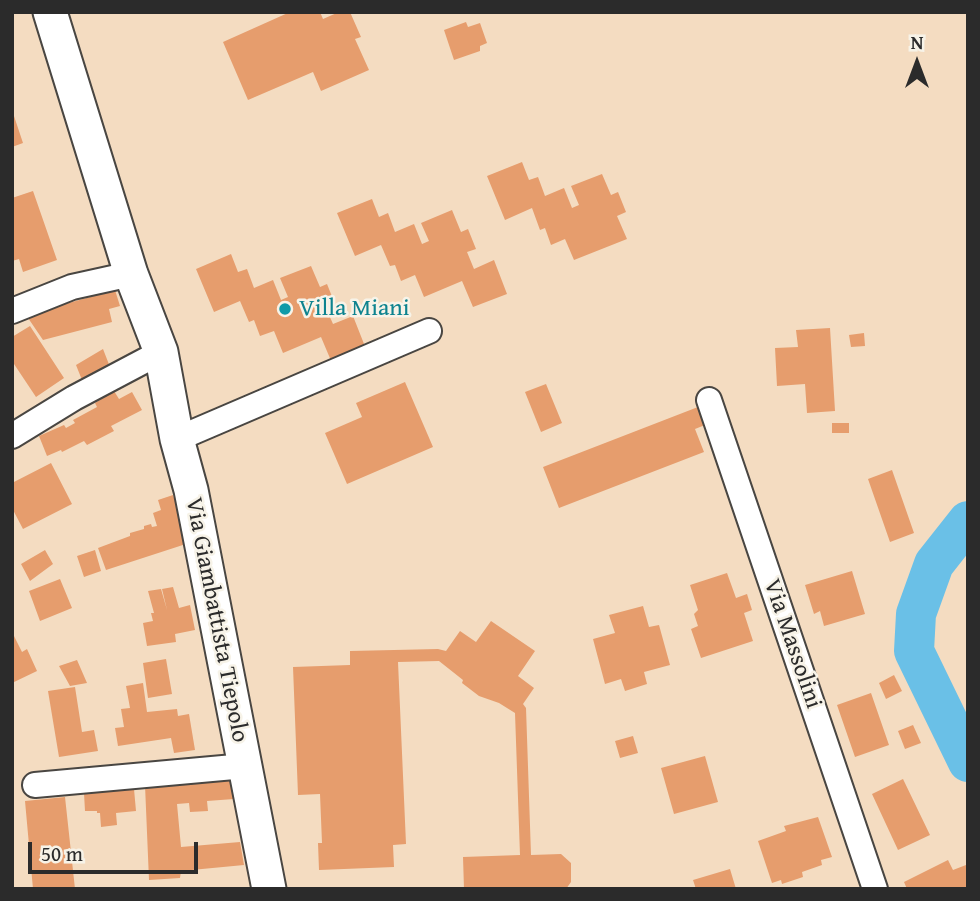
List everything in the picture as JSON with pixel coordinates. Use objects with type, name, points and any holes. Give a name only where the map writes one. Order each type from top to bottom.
[{"type":"street","name":"Via Giambattista Tiepolo","points":[[50,12],[131,274],[160,352],[177,439],[191,490],[269,889]]},
{"type":"street","points":[[12,311],[72,287],[131,274]]},
{"type":"street","points":[[177,439],[429,331]]},
{"type":"street","points":[[12,436],[74,398],[160,352]]},
{"type":"street","name":"Via Massolini","points":[[709,400],[875,889]]},
{"type":"street","points":[[35,785],[245,766]]},
{"type":"green space","points":[[968,503],[968,542],[932,553]]},
{"type":"building","points":[[290,12],[320,12],[323,19],[339,12],[350,12],[361,37],[355,39],[369,70],[321,91],[313,72],[248,100],[223,42]]},
{"type":"building","points":[[466,22],[468,27],[480,23],[487,43],[480,46],[480,51],[454,60],[444,30]]},
{"type":"building","points":[[12,110],[23,143],[12,147]]},
{"type":"building","points":[[522,162],[529,180],[538,177],[545,196],[564,188],[572,208],[579,205],[571,186],[602,174],[611,195],[618,192],[626,212],[617,216],[627,239],[574,260],[565,239],[551,245],[545,228],[540,230],[532,208],[505,220],[487,176]]},
{"type":"building","points":[[33,191],[57,260],[23,272],[19,259],[12,261],[12,198]]},
{"type":"building","points":[[372,199],[379,217],[388,213],[395,232],[414,224],[422,244],[429,241],[421,223],[452,210],[461,232],[468,229],[476,249],[467,252],[474,269],[494,260],[507,294],[473,307],[462,281],[424,297],[415,275],[401,281],[395,265],[390,266],[381,245],[355,256],[337,213]]},
{"type":"building","name":"Villa Miani","points":[[231,254],[238,272],[247,269],[254,288],[273,280],[281,300],[288,297],[280,278],[311,266],[320,287],[327,284],[335,304],[326,308],[333,324],[353,316],[366,349],[332,363],[321,337],[283,353],[274,331],[260,336],[254,320],[249,322],[240,301],[214,312],[196,269]]},
{"type":"building","points":[[115,290],[120,306],[109,309],[112,322],[43,340],[26,315]]},
{"type":"building","points":[[30,326],[64,378],[36,397],[12,361],[12,337]]},
{"type":"building","points":[[830,328],[835,411],[807,413],[805,384],[777,386],[775,348],[798,347],[796,330]]},
{"type":"building","points":[[864,333],[865,346],[851,347],[849,335]]},
{"type":"building","points":[[103,349],[110,367],[82,380],[76,365]]},
{"type":"building","points":[[405,382],[433,447],[347,484],[325,433],[362,417],[356,403]]},
{"type":"building","points":[[546,384],[562,423],[541,432],[525,392]]},
{"type":"building","points":[[114,391],[119,399],[132,392],[142,410],[111,426],[114,431],[87,445],[84,441],[47,456],[39,436],[75,423],[73,420],[97,407],[95,403]]},
{"type":"building","points":[[698,407],[705,425],[695,429],[704,452],[559,508],[543,467]]},
{"type":"building","points":[[832,423],[849,423],[849,433],[832,433]]},
{"type":"building","points":[[51,463],[72,504],[23,529],[12,508],[12,483]]},
{"type":"building","points":[[892,470],[914,533],[890,542],[868,479]]},
{"type":"building","points":[[173,495],[189,543],[106,570],[98,548],[130,536],[130,533],[144,529],[144,526],[157,526],[153,513],[161,510],[158,500]]},
{"type":"building","points":[[45,550],[53,564],[30,581],[21,564]]},
{"type":"building","points":[[95,550],[101,571],[84,577],[77,556]]},
{"type":"building","points":[[852,571],[865,614],[824,626],[820,611],[814,614],[805,585]]},
{"type":"building","points":[[727,573],[736,598],[747,594],[752,610],[744,613],[753,641],[701,658],[691,629],[698,626],[694,614],[698,610],[690,585]]},
{"type":"building","points":[[60,579],[72,608],[40,621],[29,591]]},
{"type":"building","points":[[173,587],[179,608],[190,605],[195,630],[175,634],[176,642],[147,646],[143,623],[153,621],[151,613],[154,613],[148,591],[161,589],[167,610],[162,589]]},
{"type":"building","points":[[643,606],[649,627],[659,625],[670,665],[644,672],[647,684],[625,691],[621,679],[605,684],[593,639],[615,633],[609,615]]},
{"type":"building","points":[[491,621],[535,651],[518,676],[534,688],[523,704],[526,708],[531,855],[561,854],[571,863],[571,882],[566,889],[464,889],[463,857],[520,855],[515,713],[499,703],[479,696],[439,661],[398,662],[406,844],[393,845],[394,867],[319,870],[318,843],[322,843],[320,794],[298,795],[293,667],[350,665],[350,651],[446,651],[460,631],[476,642]]},
{"type":"building","points":[[12,632],[22,652],[27,649],[37,671],[12,683]]},
{"type":"building","points":[[166,659],[172,694],[148,698],[143,663]]},
{"type":"building","points":[[77,660],[87,683],[70,686],[59,666]]},
{"type":"building","points":[[894,675],[902,691],[886,699],[879,683]]},
{"type":"building","points":[[143,683],[147,712],[177,709],[178,716],[189,714],[195,750],[174,753],[171,738],[118,746],[115,728],[124,727],[121,709],[130,708],[126,686]]},
{"type":"building","points":[[75,687],[82,732],[94,730],[98,751],[59,757],[48,691]]},
{"type":"building","points":[[871,693],[889,745],[855,757],[837,705]]},
{"type":"building","points":[[913,725],[921,743],[905,749],[898,731]]},
{"type":"building","points":[[633,736],[638,753],[620,758],[615,741]]},
{"type":"building","points":[[705,756],[718,802],[674,814],[661,768]]},
{"type":"building","points":[[231,779],[234,799],[207,801],[208,811],[190,812],[189,803],[177,804],[181,847],[240,842],[244,865],[181,871],[180,878],[149,880],[145,785]]},
{"type":"building","points":[[903,779],[930,835],[898,850],[872,794]]},
{"type":"building","points":[[134,789],[136,811],[116,813],[117,825],[101,827],[100,813],[85,811],[84,793]]},
{"type":"building","points":[[65,797],[75,889],[33,889],[25,801]]},
{"type":"building","points":[[818,817],[832,857],[821,860],[822,865],[802,872],[803,877],[782,884],[781,880],[772,883],[758,841],[786,831],[784,826]]},
{"type":"building","points":[[948,860],[953,870],[966,865],[968,889],[907,889],[904,882]]},
{"type":"building","points":[[730,869],[736,889],[696,889],[693,880]]},
{"type":"waterway","points":[[968,521],[934,564],[916,614],[914,651],[968,762]]},
{"type":"place","name":"Villa Miani","points":[[285,309]]}]
